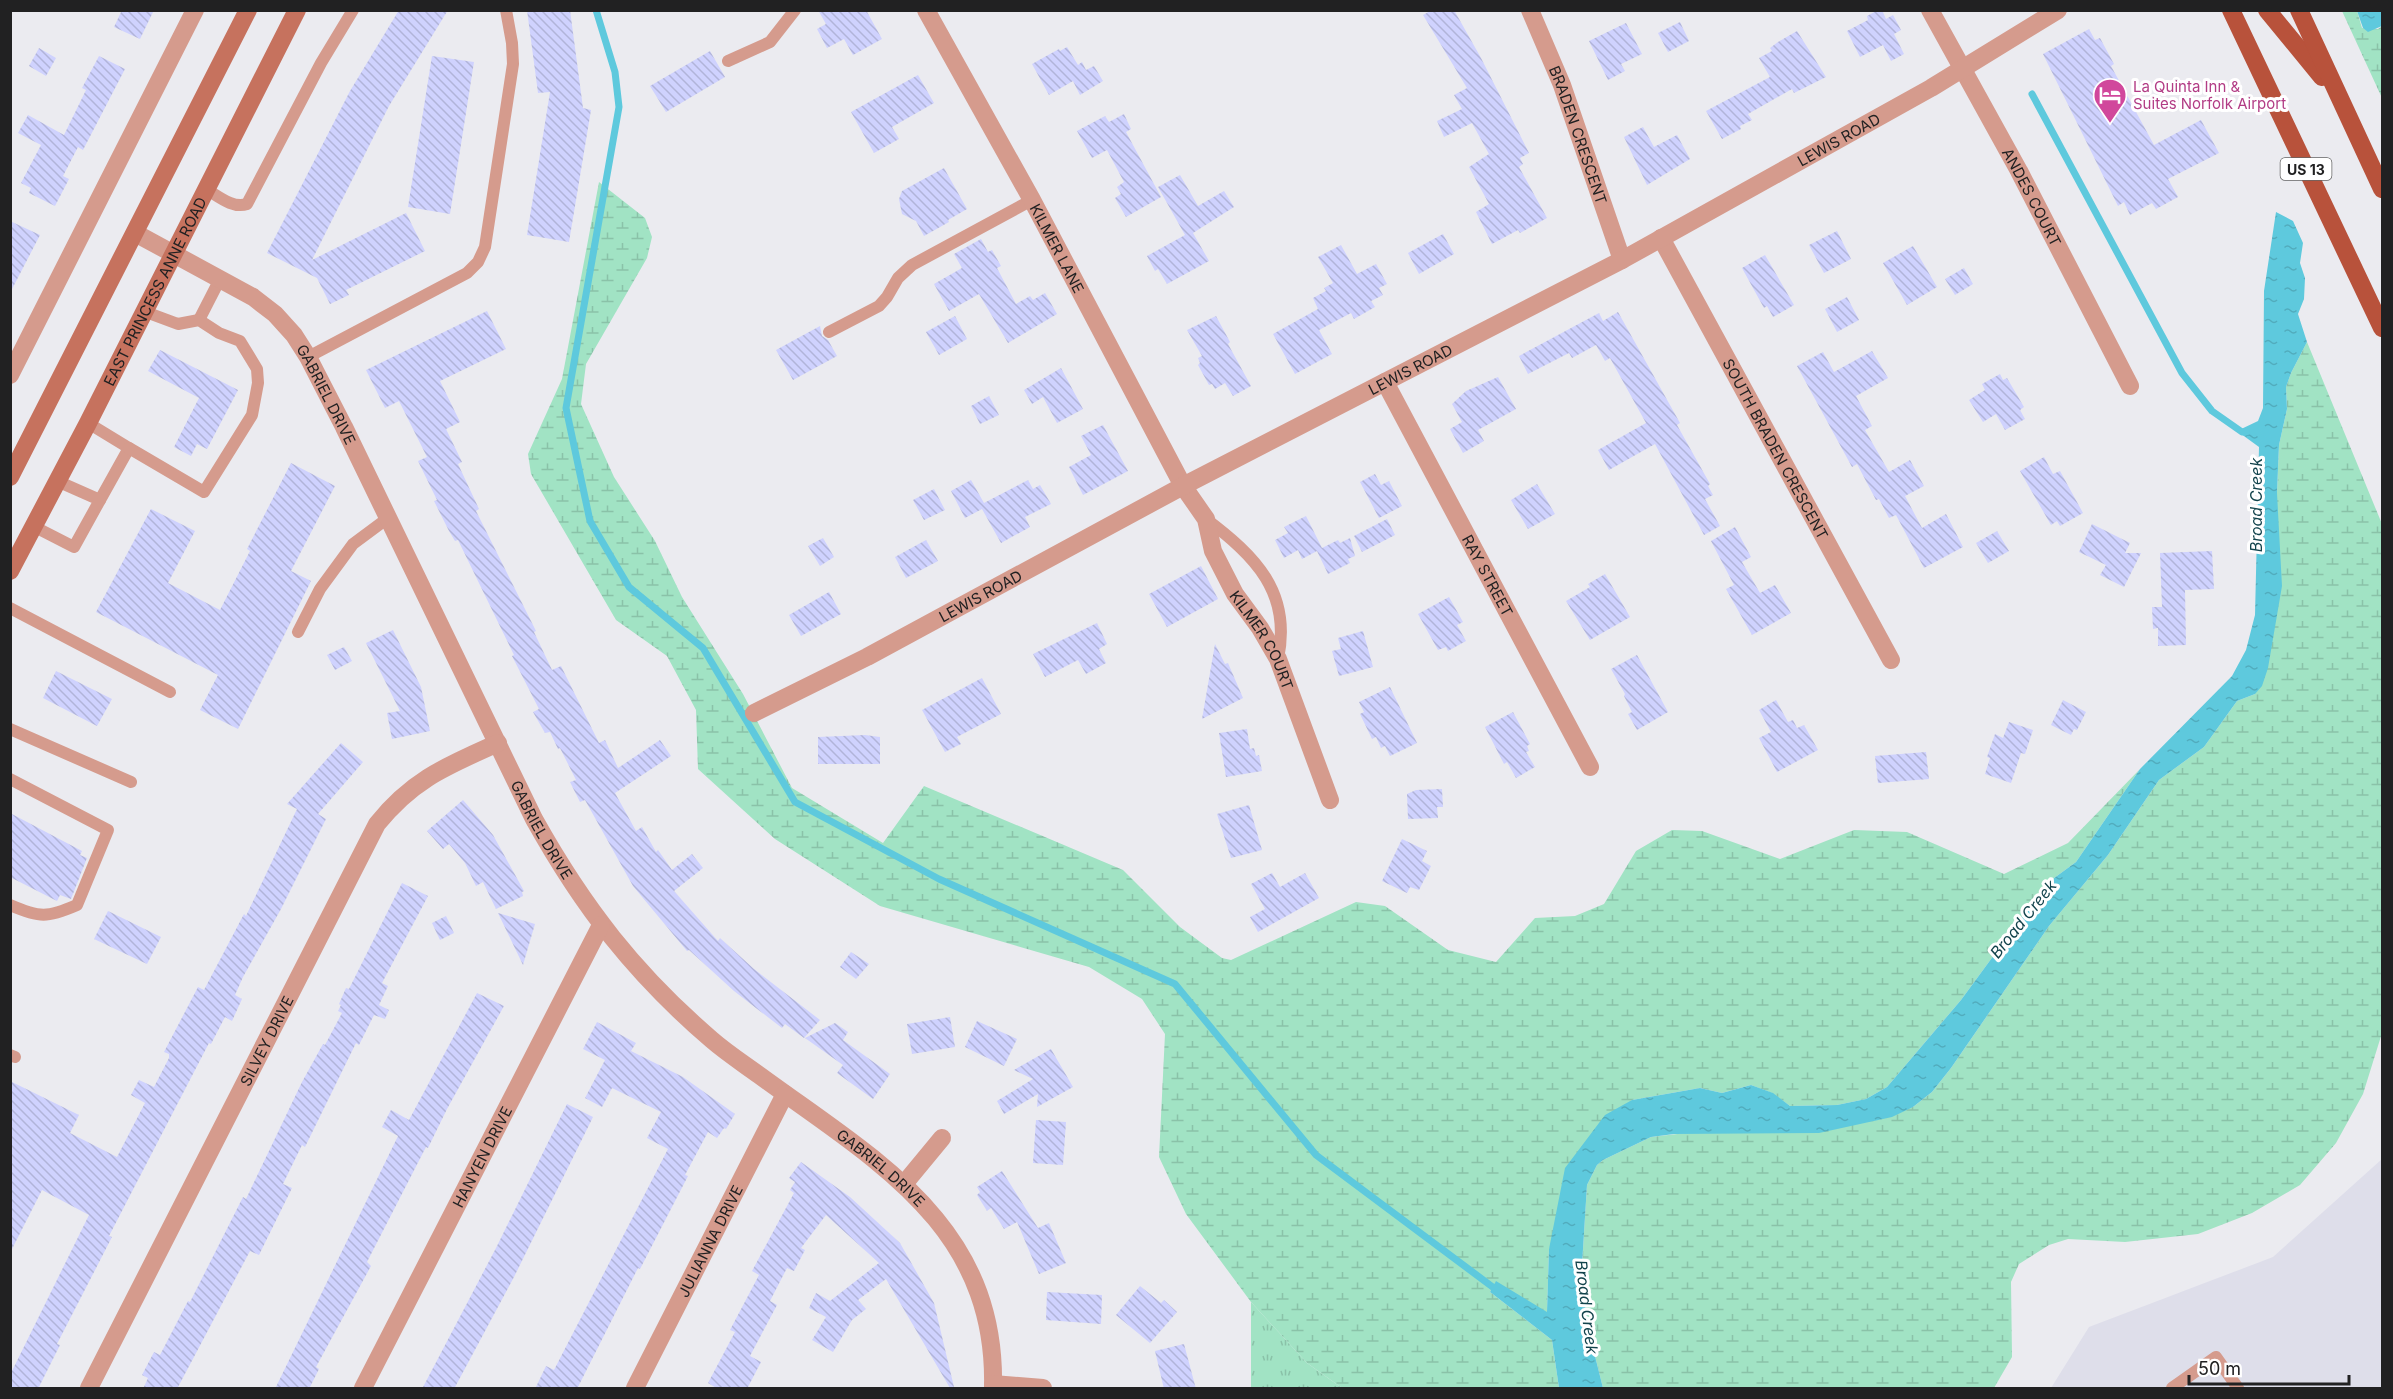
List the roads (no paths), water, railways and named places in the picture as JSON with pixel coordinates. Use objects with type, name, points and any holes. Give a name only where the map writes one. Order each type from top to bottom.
[{"type":"main road","points":[[10,477],[248,10]]},
{"type":"main road","name":"EAST PRINCESS ANNE ROAD","points":[[10,571],[88,423],[297,10]]},
{"type":"main road","name":"US 13","points":[[2231,10],[2382,328]]},
{"type":"main road","points":[[2267,10],[2337,94]]},
{"type":"main road","points":[[2300,10],[2382,189]]},
{"type":"street","points":[[10,375],[195,10]]},
{"type":"street","name":"KILMER LANE","points":[[927,10],[1032,200],[1183,486]]},
{"type":"street","name":"BRADEN CRESCENT","points":[[1530,10],[1562,85],[1622,260]]},
{"type":"street","name":"ANDES COURT","points":[[1930,10],[2019,171],[2130,386]]},
{"type":"street","name":"LEWIS ROAD","points":[[754,713],[867,657],[1183,486],[1622,260],[1962,69],[2058,10]]},
{"type":"street","name":"GABRIEL DRIVE","points":[[135,233],[253,297],[275,314],[294,335],[308,357],[534,819],[558,862],[601,925],[668,1000],[713,1041],[873,1157],[904,1184],[960,1249],[985,1314],[993,1352],[993,1386]]},
{"type":"street","name":"SOUTH BRADEN CRESCENT","points":[[1660,238],[1891,660]]},
{"type":"street","name":"RAY STREET","points":[[1385,382],[1590,767]]},
{"type":"street","name":"KILMER COURT","points":[[1183,486],[1206,519],[1213,551],[1230,585],[1278,659],[1330,800]]},
{"type":"street","name":"SILVEY DRIVE","points":[[89,1389],[377,824],[392,806],[415,785],[434,772],[498,742]]},
{"type":"street","name":"HANYEN DRIVE","points":[[363,1389],[601,925]]},
{"type":"street","name":"JULIANNA DRIVE","points":[[635,1389],[785,1094]]},
{"type":"street","points":[[904,1184],[942,1138]]},
{"type":"street","points":[[993,1386],[1043,1389]]},
{"type":"lane","points":[[206,189],[233,205],[240,207],[247,204],[321,63],[353,10]]},
{"type":"lane","points":[[308,357],[467,273],[478,262],[485,247],[513,64],[506,10]]},
{"type":"lane","points":[[728,61],[770,42],[795,10]]},
{"type":"lane","points":[[829,332],[879,306],[898,278],[912,265],[1032,200]]},
{"type":"lane","points":[[199,320],[220,279]]},
{"type":"lane","points":[[88,423],[204,492],[252,415],[257,369],[250,354],[240,341],[219,333],[199,320],[178,324],[143,311]]},
{"type":"lane","points":[[33,526],[74,547],[129,448]]},
{"type":"lane","points":[[57,481],[100,500]]},
{"type":"lane","points":[[298,632],[320,589],[353,544],[388,518]]},
{"type":"lane","points":[[1206,519],[1232,539],[1255,561],[1268,578],[1280,619],[1282,642],[1278,659]]},
{"type":"lane","points":[[10,608],[170,692]]},
{"type":"lane","points":[[10,729],[131,782]]},
{"type":"lane","points":[[10,779],[108,830],[77,905],[58,913],[35,916],[10,905]]},
{"type":"lane","points":[[2172,1389],[2216,1357],[2238,1389]]},
{"type":"water","points":[[2357,11],[2382,11],[2382,26],[2368,32],[2363,28]]},
{"type":"water","name":"Broad Creek","points":[[2276,212],[2293,221],[2303,243],[2300,263],[2305,278],[2304,299],[2298,314],[2307,342],[2286,387],[2287,409],[2279,445],[2277,493],[2282,586],[2268,668],[2262,686],[2255,694],[2237,701],[2204,747],[2159,780],[2108,855],[2049,926],[1951,1068],[1932,1092],[1913,1107],[1892,1117],[1819,1133],[1674,1134],[1651,1137],[1597,1165],[1587,1185],[1582,1265],[1587,1324],[1603,1388],[1559,1388],[1552,1340],[1490,1292],[1496,1281],[1547,1312],[1549,1249],[1565,1168],[1605,1115],[1632,1100],[1700,1088],[1722,1093],[1751,1085],[1773,1093],[1790,1106],[1837,1105],[1866,1099],[1887,1087],[1961,1000],[2046,884],[2076,862],[2140,769],[2232,676],[2246,650],[2255,615],[2259,447],[2237,431],[2258,421],[2263,408],[2264,291]]},
{"type":"waterway","points":[[596,10],[615,72],[619,107],[566,408],[590,521],[629,587],[703,648],[795,802],[939,879],[1175,984],[1316,1155],[1498,1291]]},
{"type":"waterway","points":[[2032,94],[2182,373],[2212,411],[2242,432],[2246,432]]},
{"type":"place","name":"La Quinta Inn & Suites Norfolk Airport","points":[[2110,124]]}]
